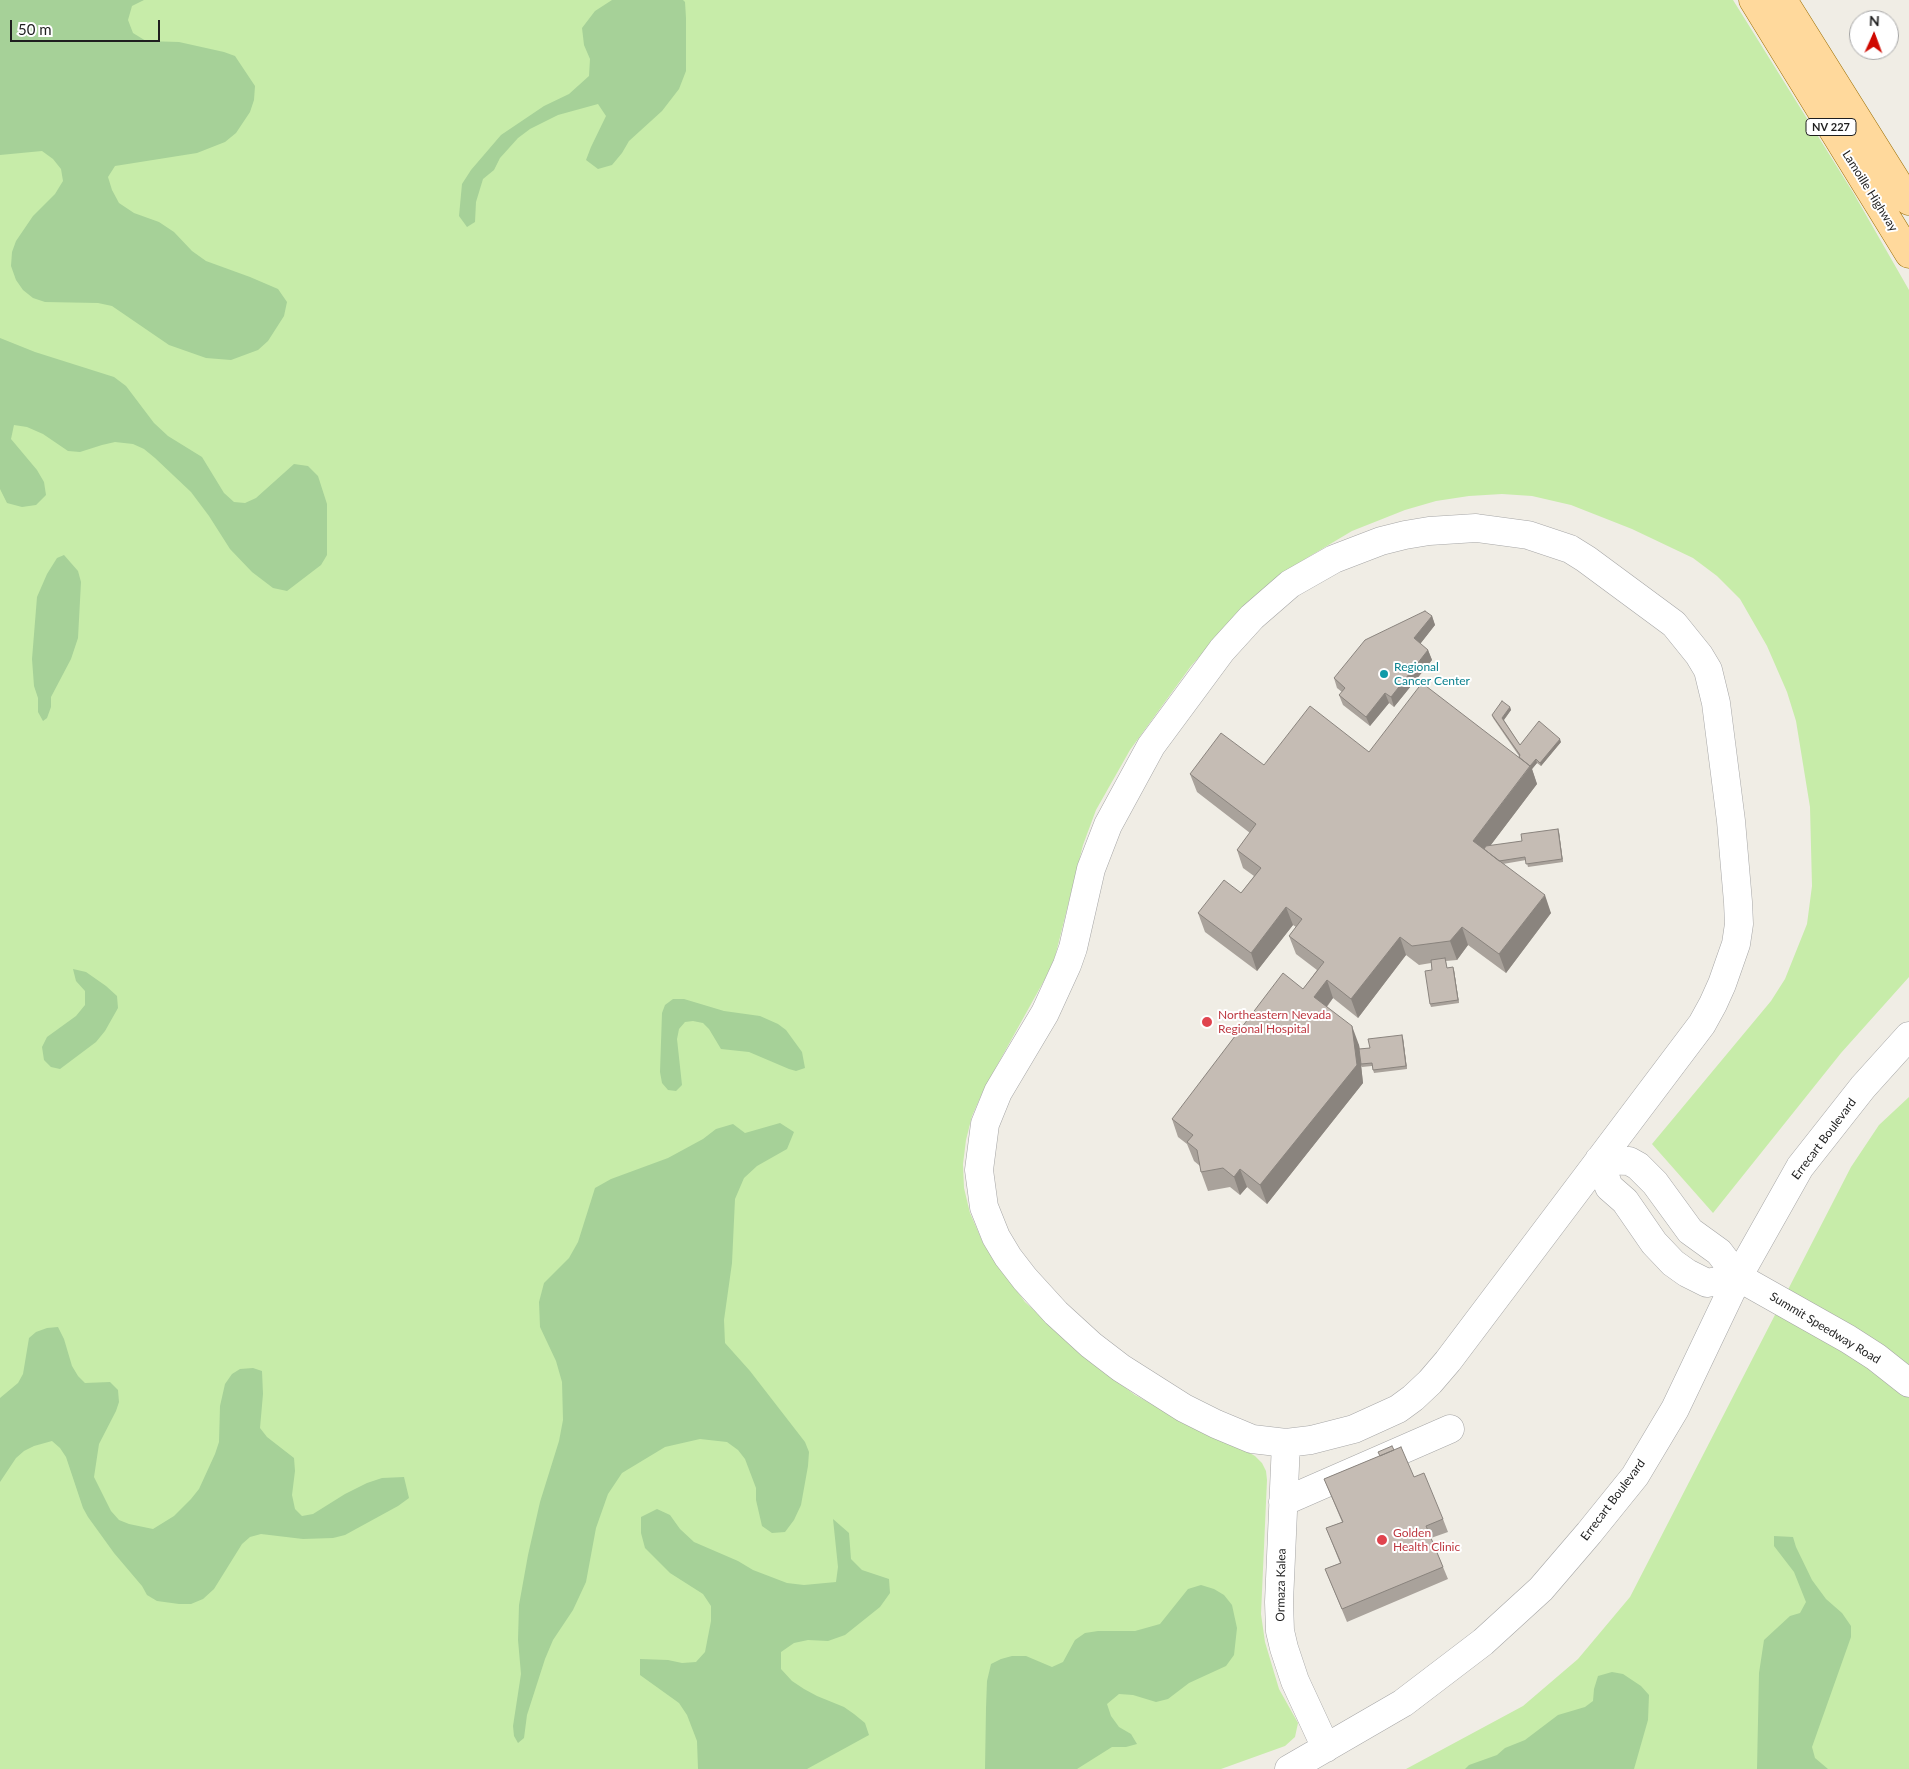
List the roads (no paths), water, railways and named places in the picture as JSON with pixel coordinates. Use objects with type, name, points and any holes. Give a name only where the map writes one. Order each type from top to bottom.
[{"type":"main road","name":"Lamoille Highway","points":[[1753,0],[1909,254]]},
{"type":"main road","name":"NV 227","points":[[1783,0],[1909,201]]},
{"type":"street","points":[[1453,528],[1497,530],[1528,535],[1570,549],[1674,624],[1700,655],[1708,670],[1716,703],[1731,821],[1738,902],[1736,944],[1714,1004],[1702,1024],[1599,1160],[1448,1361],[1413,1398],[1398,1409],[1354,1429],[1311,1440],[1286,1443],[1252,1439],[1216,1424],[1176,1403],[1121,1368],[1091,1345],[1056,1313],[1025,1279],[1008,1257],[988,1221],[980,1187],[980,1154],[984,1124],[998,1092],[1045,1013],[1067,964],[1073,948],[1091,870],[1108,825],[1142,761],[1206,670],[1252,617],[1290,584],[1334,559],[1381,541],[1453,528]]},
{"type":"street","name":"Errecart Boulevard","points":[[1289,1769],[1403,1703],[1484,1642],[1541,1589],[1635,1476],[1675,1409],[1738,1278],[1800,1167],[1863,1087],[1909,1036]]},
{"type":"street","name":"Errecart Boulevard","points":[[1863,1087],[1909,1051]]},
{"type":"street","points":[[1599,1160],[1629,1161],[1643,1171],[1655,1183],[1682,1222],[1690,1231],[1719,1252],[1738,1278],[1707,1283],[1687,1273],[1673,1263],[1654,1243],[1625,1201],[1609,1187],[1599,1160]]},
{"type":"street","name":"Summit Speedway Road","points":[[1738,1278],[1848,1339],[1876,1357],[1909,1383]]},
{"type":"street","points":[[1283,1502],[1450,1429]]},
{"type":"street","name":"Ormaza Kalea","points":[[1286,1443],[1279,1602],[1280,1631],[1296,1681],[1326,1748]]},
{"type":"place","name":"Regional Cancer Center","points":[[1384,674]]},
{"type":"place","name":"Northeastern Nevada Regional Hospital","points":[[1207,1022]]},
{"type":"place","name":"Golden Health Clinic","points":[[1382,1540]]}]
